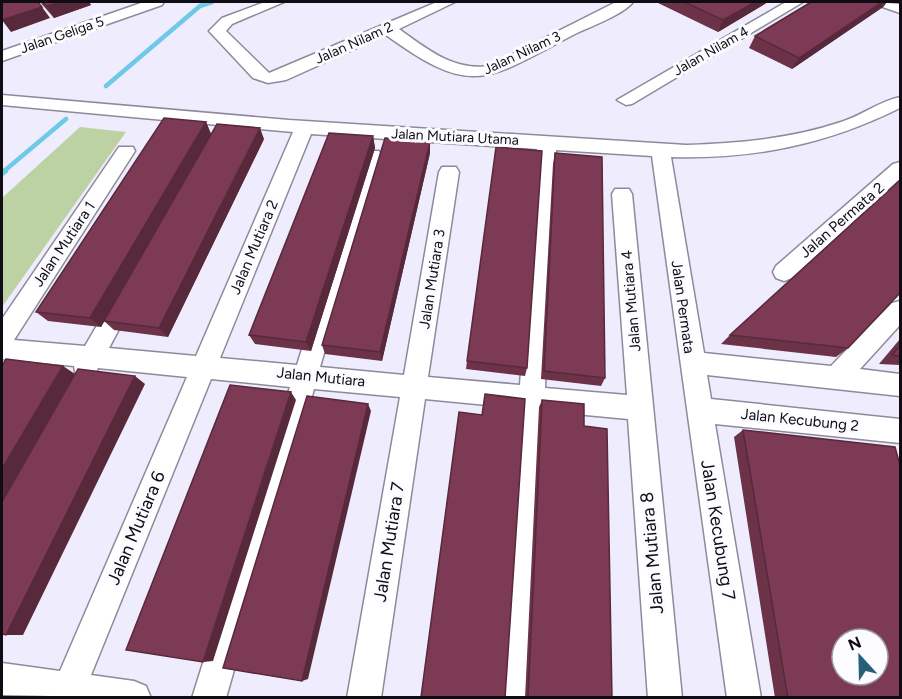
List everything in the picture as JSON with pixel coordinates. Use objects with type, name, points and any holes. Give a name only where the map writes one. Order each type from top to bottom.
[{"type":"street","name":"Jalan Geliga 5","points":[[2,56],[157,2]]},
{"type":"street","name":"Jalan Nilam 2","points":[[277,2],[227,21],[217,31],[260,75],[268,78],[280,76],[448,2]]},
{"type":"street","name":"Jalan Nilam 3","points":[[387,28],[442,66],[476,74],[493,70],[626,2]]},
{"type":"street","name":"Jalan Nilam 4","points":[[626,100],[795,2]]},
{"type":"street","points":[[882,2],[900,9]]},
{"type":"street","name":"Jalan Mutiara Utama","points":[[2,100],[223,123],[661,151],[764,147],[799,140],[848,128],[900,102]]},
{"type":"street","points":[[212,143],[223,123]]},
{"type":"street","name":"Jalan Mutiara 2","points":[[204,366],[304,128]]},
{"type":"street","points":[[209,698],[379,133]]},
{"type":"street","points":[[514,698],[547,142]]},
{"type":"street","name":"Jalan Mutiara 1","points":[[2,338],[126,151]]},
{"type":"street","name":"Jalan Permata","points":[[661,151],[691,362],[900,385]]},
{"type":"street","name":"Jalan Permata 2","points":[[784,272],[900,169]]},
{"type":"street","name":"Jalan Mutiara 3","points":[[414,387],[449,172]]},
{"type":"street","name":"Jalan Mutiara 4","points":[[622,194],[640,408]]},
{"type":"street","points":[[75,386],[138,275]]},
{"type":"street","points":[[836,379],[900,310]]},
{"type":"street","name":"Jalan Mutiara","points":[[2,349],[306,375],[640,408]]},
{"type":"street","name":"Jalan Kecubung 7","points":[[691,362],[744,698]]},
{"type":"street","name":"Jalan Mutiara 6","points":[[69,689],[204,366]]},
{"type":"street","name":"Jalan Mutiara 7","points":[[364,698],[414,387]]},
{"type":"street","name":"Jalan Mutiara 8","points":[[640,408],[665,698]]},
{"type":"street","name":"Jalan Kecubung 2","points":[[699,410],[900,431]]},
{"type":"street","points":[[2,679],[134,698]]},
{"type":"green space","points":[[80,127],[126,132],[2,307],[2,198]]},
{"type":"building","points":[[2,2],[38,2],[42,7],[2,20]]},
{"type":"building","points":[[42,2],[61,2],[47,6]]},
{"type":"building","points":[[684,2],[755,2],[723,20]]},
{"type":"building","points":[[811,2],[882,2],[799,58],[755,36]]},
{"type":"building","points":[[164,118],[206,122],[90,318],[36,312]]},
{"type":"building","points":[[217,124],[260,128],[159,328],[104,321]]},
{"type":"building","points":[[329,133],[373,136],[306,342],[249,335]]},
{"type":"building","points":[[385,138],[430,142],[380,352],[322,345]]},
{"type":"building","points":[[496,147],[542,151],[527,368],[467,361]]},
{"type":"building","points":[[555,153],[602,157],[605,378],[544,371]]},
{"type":"building","points":[[900,180],[900,293],[848,348],[730,335]]},
{"type":"building","points":[[900,346],[900,356],[892,355]]},
{"type":"building","points":[[6,359],[63,366],[2,469],[2,366]]},
{"type":"building","points":[[78,369],[135,376],[6,635],[2,634],[2,502]]},
{"type":"building","points":[[230,385],[291,392],[203,662],[126,650]]},
{"type":"building","points":[[485,394],[525,399],[505,698],[421,697],[459,412],[482,415]]},
{"type":"building","points":[[307,396],[368,404],[302,681],[223,668]]},
{"type":"building","points":[[542,400],[584,404],[584,426],[607,429],[612,698],[528,698]]},
{"type":"building","points":[[743,430],[895,447],[900,465],[900,698],[788,698]]},
{"type":"waterway","points":[[106,86],[200,6],[212,2]]},
{"type":"waterway","points":[[3,172],[66,119]]}]
